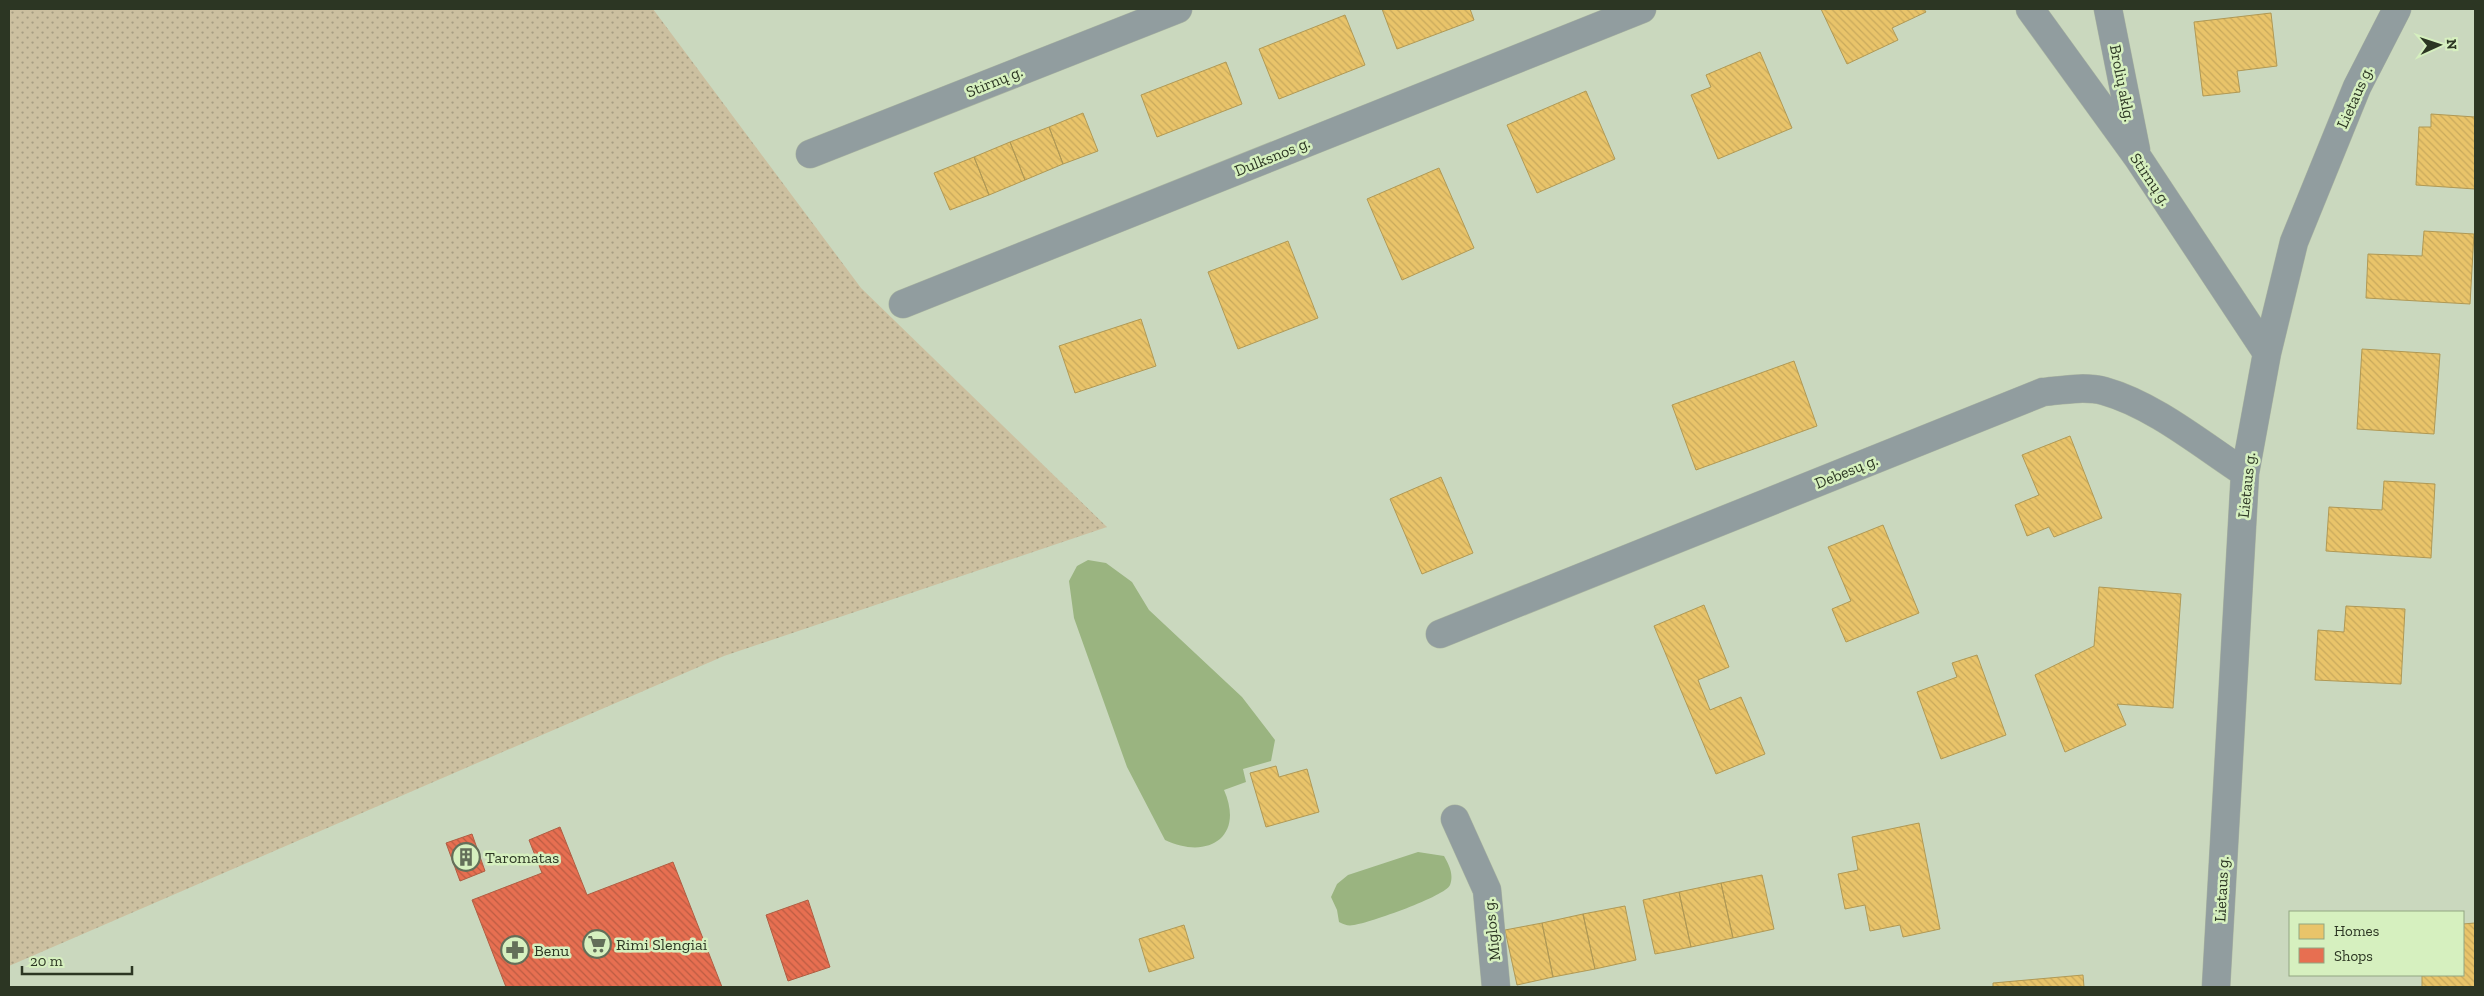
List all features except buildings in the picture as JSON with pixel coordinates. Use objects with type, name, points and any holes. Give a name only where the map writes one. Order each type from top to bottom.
[{"type":"street","name":"Stirnų g.","points":[[810,154],[1178,9]]},
{"type":"street","name":"Dulksnos g.","points":[[902,304],[1642,9]]},
{"type":"street","name":"Stirnų g.","points":[[2030,9],[2138,158],[2266,353]]},
{"type":"street","name":"Brolių aklg.","points":[[2108,9],[2138,158]]},
{"type":"street","name":"Lietaus g.","points":[[2216,987],[2245,474],[2266,353],[2294,242],[2357,87],[2397,9]]},
{"type":"street","name":"Debesų g.","points":[[1440,634],[2044,392],[2070,389],[2103,391],[2140,405],[2245,474]]},
{"type":"street","name":"Miglos g.","points":[[1456,818],[1487,890],[1496,987]]},
{"type":"shaded area","points":[[9,9],[653,9],[861,288],[1107,527],[724,656],[9,966]]},
{"type":"shaded area","points":[[1088,560],[1106,563],[1132,582],[1149,610],[1242,697],[1275,740],[1271,761],[1243,769],[1246,782],[1224,790],[1229,807],[1230,821],[1226,832],[1208,846],[1180,846],[1165,840],[1127,767],[1074,618],[1069,581],[1077,566]]},
{"type":"shaded area","points":[[1418,852],[1444,856],[1451,873],[1450,885],[1445,890],[1422,902],[1362,923],[1346,925],[1339,922],[1337,910],[1331,897],[1337,884],[1348,875]]},
{"type":"place","name":"Taromatas","points":[[466,857]]},
{"type":"place","name":"Rimi Slengiai","points":[[597,944]]},
{"type":"place","name":"Benu","points":[[515,950]]}]
